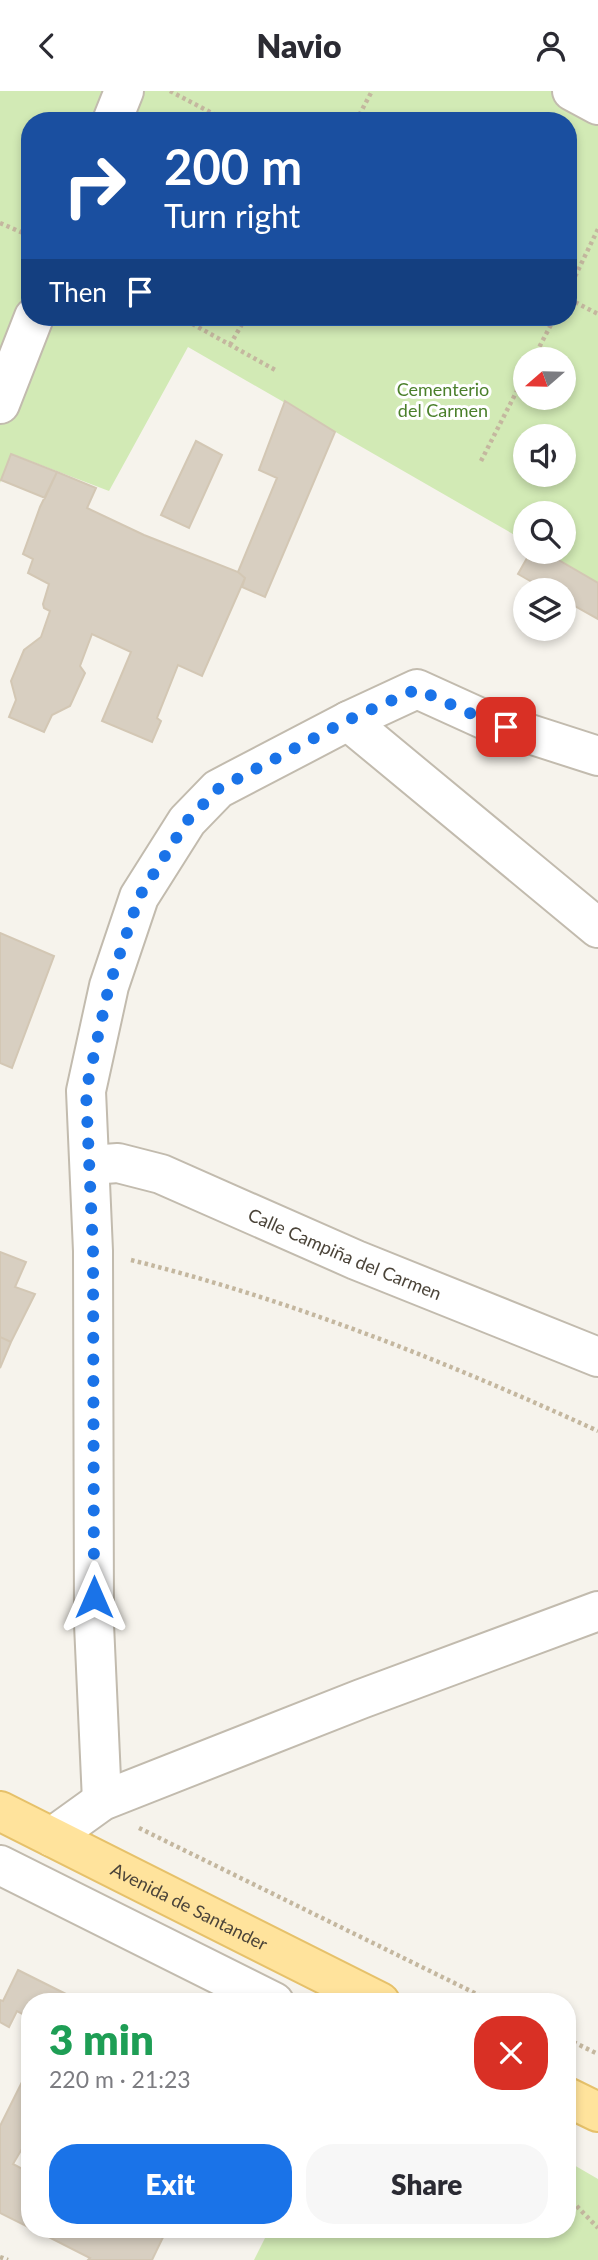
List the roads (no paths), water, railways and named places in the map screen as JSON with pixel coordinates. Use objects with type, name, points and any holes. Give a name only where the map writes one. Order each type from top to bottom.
[{"type":"main road","name":"Avenida de Santander","points":[[0,1811],[362,1993]]},
{"type":"main road","points":[[576,2101],[598,2112]]},
{"type":"street","points":[[116,112],[124,91]]},
{"type":"street","points":[[572,91],[598,104]]},
{"type":"street","points":[[0,404],[30,326]]},
{"type":"street","points":[[97,1805],[93,1251],[86,1091],[109,986],[139,897],[187,821],[218,789],[348,720],[417,689],[483,719],[598,756]]},
{"type":"street","points":[[348,720],[598,927]]},
{"type":"street","name":"Calle Campiña del Carmen","points":[[90,1165],[117,1163],[161,1174],[356,1261],[598,1357]]},
{"type":"street","points":[[52,1837],[97,1805],[361,1699],[598,1611]]},
{"type":"street","points":[[0,1865],[256,1993]]},
{"type":"park label","name":"Cementerio del Carmen","points":[[443,400]]}]
